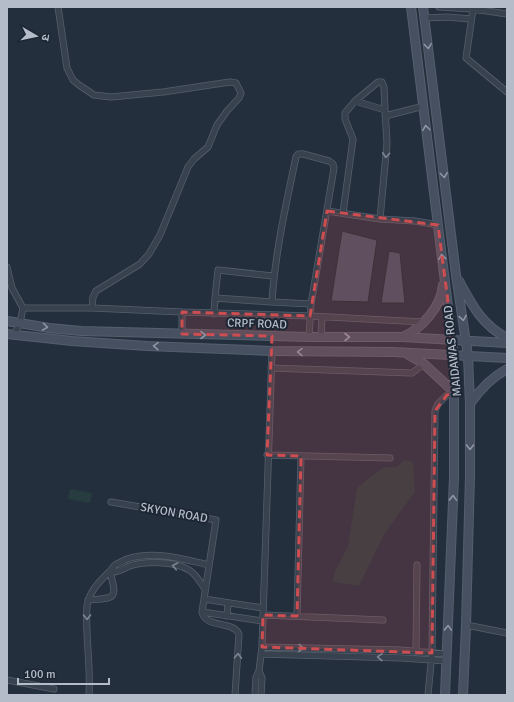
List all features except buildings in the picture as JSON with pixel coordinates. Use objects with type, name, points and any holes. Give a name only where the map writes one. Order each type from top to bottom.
[{"type":"street","points":[[58,7],[67,68],[73,80],[94,95],[110,97],[163,92],[230,82],[236,83],[241,93],[239,98],[226,111],[217,125],[208,147],[194,159],[188,167],[160,235],[149,254],[140,264],[96,291],[93,297],[92,308]]},
{"type":"street","name":"MAIDAWAS ROAD","points":[[411,7],[454,354],[454,477],[445,695]]},
{"type":"street","name":"MAIDAWAS ROAD","points":[[424,7],[456,275],[468,356],[470,476],[463,695]]},
{"type":"street","points":[[439,7],[473,9],[507,14]]},
{"type":"street","points":[[473,9],[466,58],[507,92]]},
{"type":"street","points":[[425,18],[447,17],[471,19]]},
{"type":"street","points":[[344,213],[353,139],[345,119],[344,112],[378,82],[382,82],[384,87],[387,143],[380,219]]},
{"type":"street","points":[[355,101],[385,113],[424,106]]},
{"type":"street","points":[[272,302],[273,276],[296,157],[298,154],[303,154],[329,161],[334,164],[311,304],[309,338]]},
{"type":"street","points":[[327,211],[380,219],[415,220],[438,225]]},
{"type":"street","points":[[7,267],[12,288],[23,308],[20,323],[10,335]]},
{"type":"street","points":[[214,314],[218,270],[273,276]]},
{"type":"street","points":[[402,337],[413,332],[429,317],[442,294],[444,275]]},
{"type":"street","points":[[456,275],[476,311],[496,332],[507,338]]},
{"type":"street","points":[[215,298],[311,304]]},
{"type":"street","points":[[23,308],[92,308],[214,314],[310,316],[423,322]]},
{"type":"street","points":[[182,312],[182,334]]},
{"type":"street","points":[[321,337],[322,317]]},
{"type":"street","name":"CRPF ROAD","points":[[7,321],[65,330],[309,338],[402,337],[507,343]]},
{"type":"street","points":[[10,335],[94,343],[271,351],[404,352],[507,358]]},
{"type":"street","points":[[255,695],[256,677],[259,671],[262,647],[271,336]]},
{"type":"street","points":[[404,352],[424,364],[454,393]]},
{"type":"street","points":[[271,368],[412,373],[424,364]]},
{"type":"street","points":[[470,404],[485,385],[496,375],[507,369]]},
{"type":"street","points":[[428,695],[432,652],[435,411],[438,404],[447,394],[454,393]]},
{"type":"street","points":[[267,455],[390,458]]},
{"type":"street","points":[[297,616],[300,456]]},
{"type":"street","name":"SKYON ROAD","points":[[111,502],[216,520],[202,612]]},
{"type":"street","points":[[88,695],[90,670],[88,654],[88,600],[95,587],[110,572],[114,565],[142,555],[158,555],[209,564]]},
{"type":"street","points":[[110,572],[117,573],[130,566],[151,563],[175,565],[189,570],[205,589]]},
{"type":"street","points":[[416,652],[417,565]]},
{"type":"street","points":[[88,600],[110,598],[113,596],[115,592],[110,572]]},
{"type":"street","points":[[204,599],[262,608]]},
{"type":"street","points":[[227,616],[228,603]]},
{"type":"street","points":[[235,695],[239,634],[237,630],[231,627],[207,620],[203,617],[202,612],[227,616],[263,618],[297,616],[383,620]]},
{"type":"street","points":[[466,625],[507,633]]},
{"type":"street","points":[[262,647],[400,650],[432,652],[447,657]]},
{"type":"street","points":[[400,650],[401,658]]},
{"type":"street","points":[[261,654],[431,659],[447,657]]},
{"type":"street","points":[[259,671],[262,678],[261,695]]},
{"type":"street","points":[[7,680],[54,689]]},
{"type":"highlighted area","points":[[327,211],[438,225],[453,340],[454,393],[447,395],[435,411],[432,653],[262,647],[263,615],[297,616],[301,456],[267,455],[272,336],[182,334],[182,312],[310,316]]},
{"type":"green space","points":[[405,460],[413,462],[415,492],[385,533],[359,586],[333,582],[334,573],[348,546],[357,488],[385,467],[396,467]]},
{"type":"green space","points":[[70,489],[92,493],[90,503],[68,499]]}]
